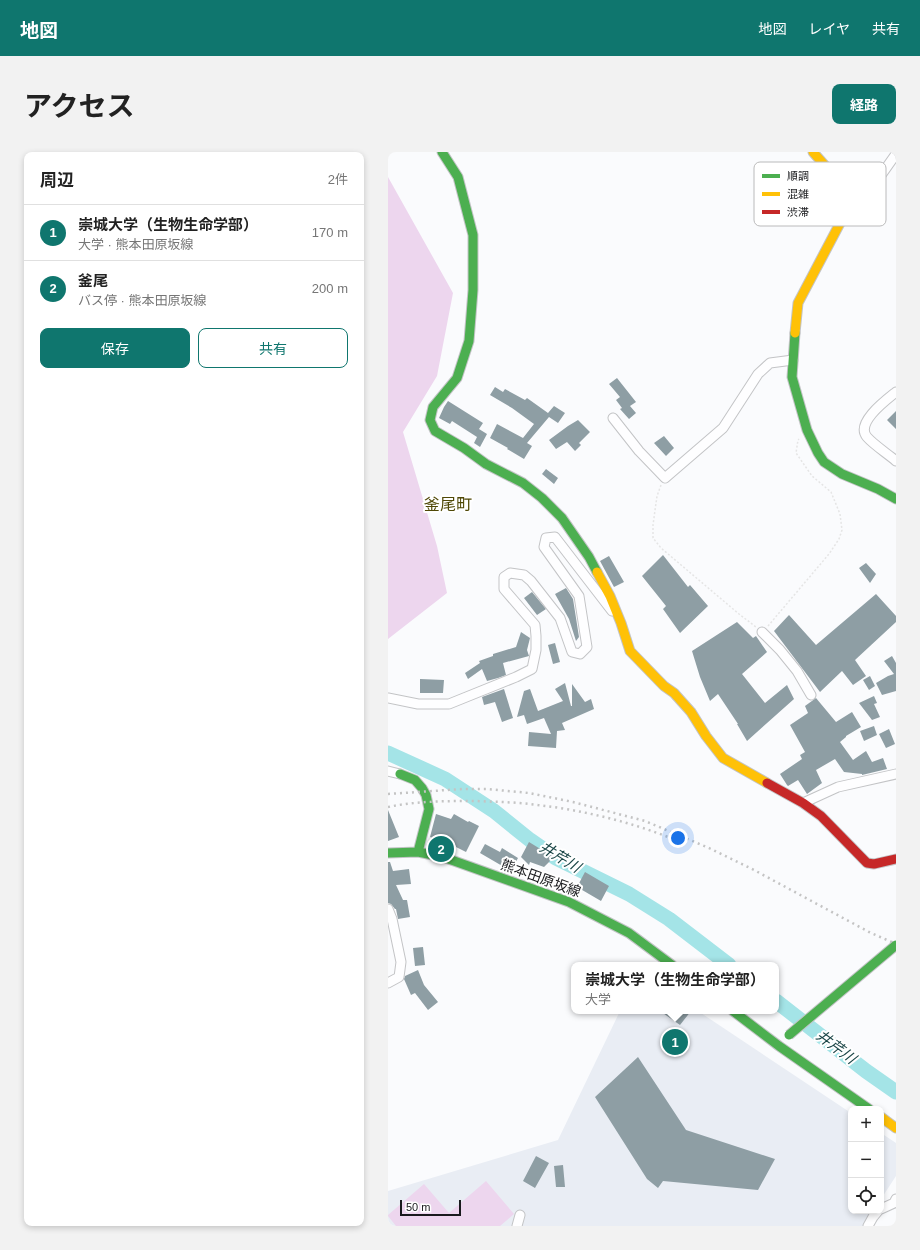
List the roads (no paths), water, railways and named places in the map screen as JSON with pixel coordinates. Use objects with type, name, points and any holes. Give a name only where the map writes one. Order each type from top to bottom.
[{"type":"street","points":[[442,152],[458,177],[473,235],[473,290],[469,341],[457,378],[433,407],[430,420],[435,431],[464,448],[486,464],[523,483],[542,498],[562,518],[589,557],[610,596],[630,651],[664,686],[674,693],[691,712],[706,736],[723,758],[803,803],[821,816],[866,863],[874,864],[896,859]]},
{"type":"street","points":[[813,152],[822,162]]},
{"type":"street","points":[[886,168],[896,154]]},
{"type":"street","points":[[838,226],[798,303],[792,378],[808,430],[818,453],[824,462],[842,474],[878,489],[896,499]]},
{"type":"street","points":[[613,418],[639,451],[665,478],[723,428],[758,374],[770,363],[793,360]]},
{"type":"street","points":[[896,392],[879,406],[866,421],[864,430],[866,436],[896,461]]},
{"type":"street","points":[[388,698],[418,704],[450,704],[532,669],[536,650],[535,625],[504,589],[504,577],[510,573],[524,575],[531,581],[560,618],[572,652],[580,654],[587,647],[579,596],[544,547],[546,538],[555,537],[621,623]]},
{"type":"street","points":[[762,632],[780,650],[797,671],[811,695]]},
{"type":"street","points":[[388,771],[415,780],[426,795],[429,809],[418,852]]},
{"type":"street","points":[[388,777],[400,774]]},
{"type":"street","points":[[803,803],[838,787],[896,774]]},
{"type":"street","name":"熊本田原坂線","points":[[388,853],[418,852],[443,857],[569,902],[629,933],[668,962]]},
{"type":"street","points":[[388,909],[392,919],[401,962],[400,977],[388,983]]},
{"type":"street","points":[[779,1046],[789,1035],[896,945]]},
{"type":"street","points":[[737,1014],[779,1046],[865,1106]]},
{"type":"street","points":[[884,1119],[896,1128]]},
{"type":"street","points":[[884,1208],[894,1203],[896,1199]]},
{"type":"street","points":[[868,1226],[876,1214]]},
{"type":"street","points":[[517,1226],[520,1215]]},
{"type":"waterway","name":"井芹川","points":[[388,753],[445,779],[494,811],[530,840],[556,858],[629,894],[669,919],[725,962]]},
{"type":"waterway","name":"井芹川","points":[[779,1003],[866,1071],[896,1092]]},
{"type":"railway","points":[[388,794],[462,789],[487,789],[529,793],[573,802],[645,821],[709,848],[754,870],[869,932],[896,944]]},
{"type":"railway","points":[[388,807],[421,802],[443,801],[507,802],[530,804],[604,817],[668,837]]},
{"type":"place","name":"釜尾","points":[[441,849]]},
{"type":"place","name":"崇城大学（生物生命学部）","points":[[675,1042]]},
{"type":"district","name":"釜尾町","points":[[448,504]]}]
